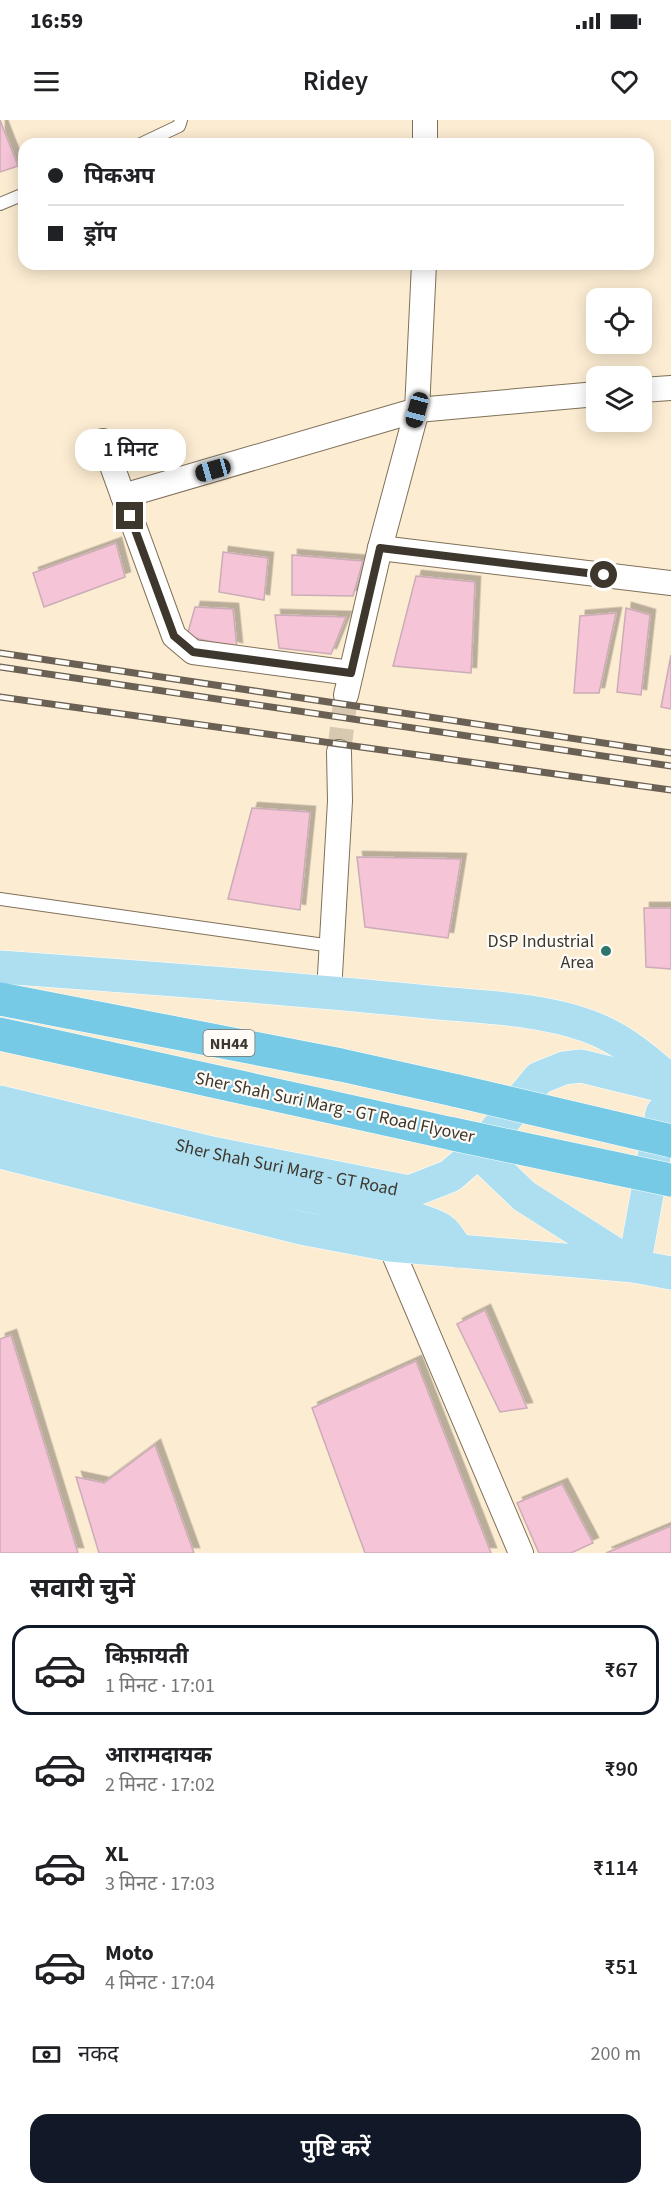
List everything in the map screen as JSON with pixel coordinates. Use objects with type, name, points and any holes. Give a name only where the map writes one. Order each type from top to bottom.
[{"type":"highway","name":"NH44","points":[[0,999],[329,1062],[671,1141]]},
{"type":"highway","name":"Sher Shah Suri Marg - GT Road Flyover","points":[[0,1034],[466,1143],[671,1180]]},
{"type":"main road","points":[[0,967],[329,992],[546,1015],[588,1026],[636,1050],[671,1082]]},
{"type":"main road","name":"Sher Shah Suri Marg - GT Road","points":[[0,1102],[212,1153],[409,1192],[450,1176],[466,1143],[539,1078],[564,1068],[581,1066],[671,1088]]},
{"type":"main road","points":[[634,1266],[662,1113],[671,1103]]},
{"type":"main road","points":[[0,1129],[408,1217],[439,1227],[449,1236],[457,1251]]},
{"type":"main road","points":[[466,1143],[524,1196],[634,1266]]},
{"type":"main road","points":[[0,1152],[301,1228],[390,1245],[634,1266],[671,1273]]},
{"type":"street","points":[[425,120],[425,138]]},
{"type":"street","points":[[103,441],[174,636],[183,646],[193,652],[349,684],[380,548],[417,410],[424,270]]},
{"type":"street","points":[[652,389],[671,388]]},
{"type":"street","points":[[123,496],[417,410],[586,395]]},
{"type":"street","points":[[380,548],[671,583]]},
{"type":"street","points":[[329,992],[340,801],[339,752]]},
{"type":"street","points":[[390,1245],[521,1553]]},
{"type":"lane","points":[[154,138],[179,126],[181,120]]},
{"type":"lane","points":[[0,204],[18,196]]},
{"type":"lane","points":[[0,899],[332,946]]},
{"type":"building","points":[[0,120],[18,166],[0,172]]},
{"type":"building","points":[[116,543],[125,577],[44,607],[33,573]]},
{"type":"building","points":[[223,552],[268,558],[264,600],[219,592]]},
{"type":"building","points":[[292,555],[363,561],[353,596],[292,595]]},
{"type":"building","points":[[416,576],[475,582],[471,673],[393,666]]},
{"type":"building","points":[[195,607],[233,609],[237,648],[187,636]]},
{"type":"building","points":[[626,608],[650,615],[641,695],[617,692]]},
{"type":"building","points":[[616,613],[599,693],[574,693],[580,616]]},
{"type":"building","points":[[275,615],[346,617],[331,654],[279,648]]},
{"type":"building","points":[[671,655],[671,709],[661,707]]},
{"type":"building","points":[[252,808],[310,812],[300,910],[228,899]]},
{"type":"building","points":[[357,857],[461,859],[448,938],[365,927]]},
{"type":"building","points":[[644,908],[671,908],[671,969],[646,967]]},
{"type":"building","points":[[485,1310],[527,1408],[500,1412],[457,1324]]},
{"type":"building","points":[[11,1335],[78,1553],[0,1553],[0,1339]]},
{"type":"building","points":[[416,1361],[491,1553],[365,1553],[312,1408]]},
{"type":"building","points":[[155,1445],[194,1553],[99,1553],[76,1477],[104,1483]]},
{"type":"building","points":[[562,1484],[593,1543],[571,1553],[539,1553],[517,1503]]},
{"type":"building","points":[[671,1526],[671,1553],[606,1553]]},
{"type":"tunnel","points":[[339,752],[346,695]]},
{"type":"railway","points":[[0,653],[671,753]]},
{"type":"railway","points":[[0,667],[671,766]]},
{"type":"railway","points":[[0,697],[671,790]]},
{"type":"place","name":"DSP Industrial Area","points":[[606,951]]},
{"type":"route","points":[[130,516],[174,636],[183,646],[193,652],[351,673],[380,548],[604,575]]}]
